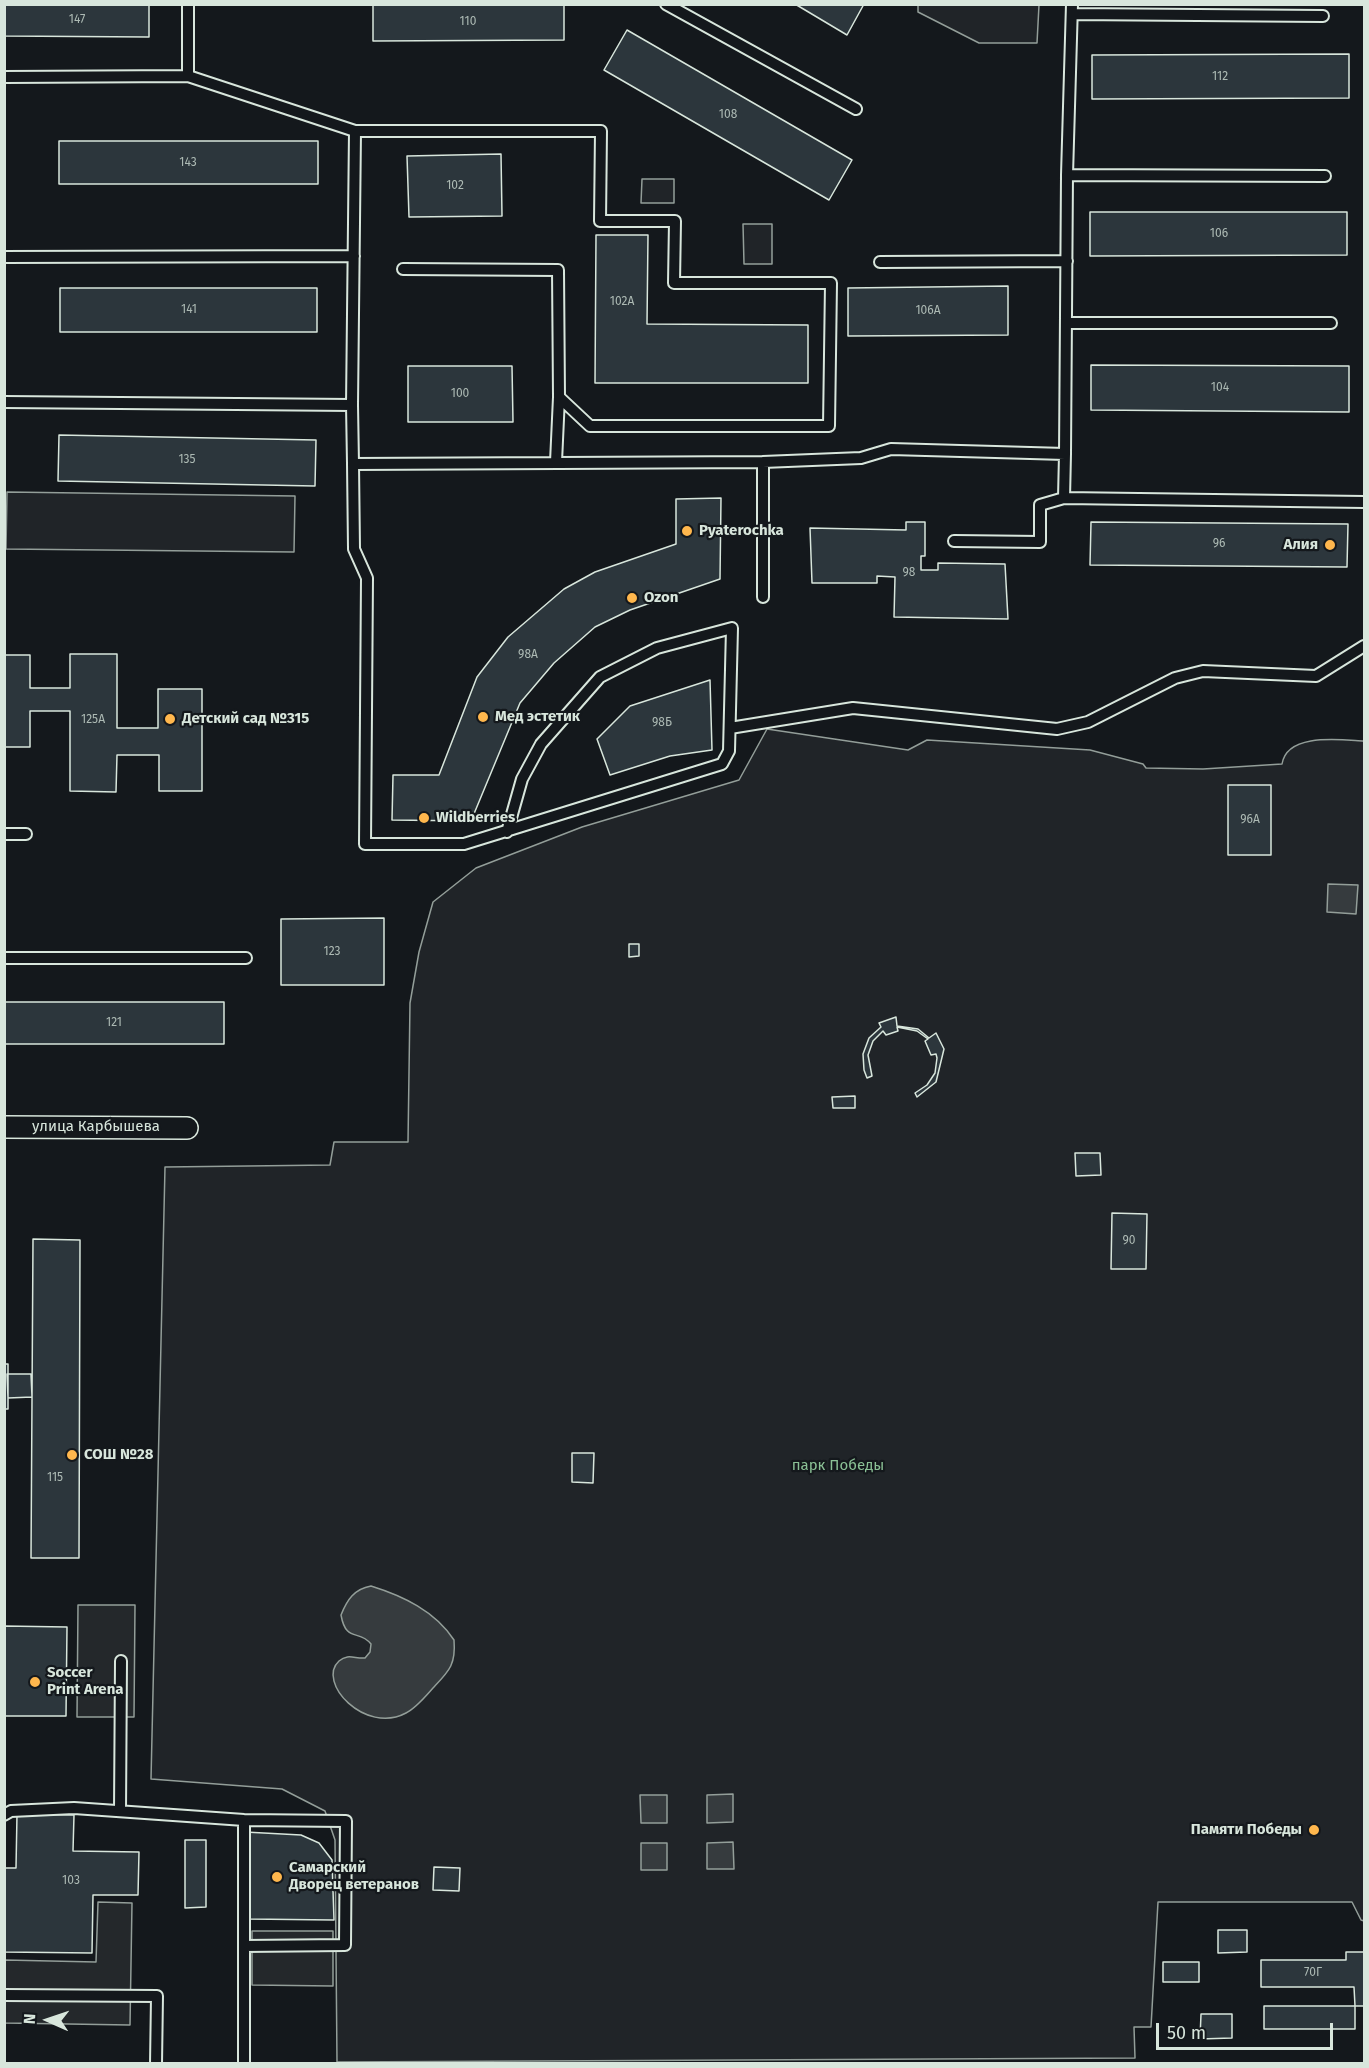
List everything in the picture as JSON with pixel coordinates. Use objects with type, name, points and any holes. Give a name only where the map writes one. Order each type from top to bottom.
[{"type":"street","name":"улица Карбышева","points":[[4,1127],[187,1128]]},
{"type":"lane","points":[[188,4],[188,76]]},
{"type":"lane","points":[[666,4],[856,109]]},
{"type":"lane","points":[[1064,498],[1072,9],[1323,16]]},
{"type":"lane","points":[[4,77],[188,76],[355,131],[602,131],[600,220],[675,221],[674,283],[831,283],[829,426],[590,426],[559,397]]},
{"type":"lane","points":[[355,131],[352,405],[354,549],[367,578],[365,844],[464,844],[507,832],[722,764],[729,751],[732,627],[657,648],[600,677],[541,744],[522,779],[507,832]]},
{"type":"lane","points":[[1068,175],[1325,176]]},
{"type":"lane","points":[[4,257],[354,256]]},
{"type":"lane","points":[[880,262],[1067,261]]},
{"type":"lane","points":[[403,269],[558,270],[559,397],[556,462]]},
{"type":"lane","points":[[1066,323],[1330,323]]},
{"type":"lane","points":[[4,402],[352,405]]},
{"type":"lane","points":[[353,464],[763,462],[861,458],[891,449],[1065,454]]},
{"type":"lane","points":[[763,462],[763,597]]},
{"type":"lane","points":[[954,541],[1040,542],[1040,505],[1064,498],[1365,502]]},
{"type":"lane","points":[[730,728],[854,708],[1057,729],[1088,722],[1175,678],[1203,671],[1316,676],[1365,646]]},
{"type":"lane","points":[[4,834],[26,834]]},
{"type":"lane","points":[[4,958],[246,958]]},
{"type":"lane","points":[[120,1811],[121,1661]]},
{"type":"lane","points":[[4,1815],[11,1811],[74,1808],[244,1820],[346,1821],[345,1946],[244,1946]]},
{"type":"lane","points":[[244,1820],[244,2064]]},
{"type":"lane","points":[[4,1995],[157,1996],[156,2064]]},
{"type":"green space","points":[[918,5],[1039,5],[1037,43],[979,43],[918,12]]},
{"type":"green space","points":[[642,179],[674,179],[674,203],[641,203]]},
{"type":"green space","points":[[743,224],[772,224],[772,264],[744,264]]},
{"type":"green space","points":[[7,492],[295,496],[294,552],[6,549]]},
{"type":"green space","name":"парк Победы","points":[[767,729],[908,750],[927,740],[1090,750],[1143,764],[1146,768],[1203,769],[1282,764],[1286,754],[1304,742],[1330,739],[1364,741],[1364,1921],[1361,1920],[1352,1902],[1158,1902],[1151,2027],[1134,2027],[1135,2058],[337,2062],[335,1840],[325,1811],[282,1789],[151,1779],[165,1167],[330,1165],[334,1142],[408,1142],[410,1003],[419,952],[433,902],[476,868],[582,827],[739,780]]},
{"type":"shaded area","points":[[1328,884],[1358,885],[1356,914],[1327,912]]},
{"type":"shaded area","points":[[371,1586],[406,1600],[428,1613],[454,1640],[454,1656],[443,1677],[413,1708],[390,1718],[375,1717],[361,1712],[348,1703],[334,1681],[334,1670],[339,1661],[349,1657],[365,1658],[370,1652],[371,1644],[362,1637],[350,1633],[343,1624],[341,1615],[352,1596],[365,1587]]},
{"type":"shaded area","points":[[78,1605],[135,1605],[134,1717],[77,1717]]},
{"type":"shaded area","points":[[733,1794],[733,1822],[707,1823],[707,1795]]},
{"type":"shaded area","points":[[640,1795],[667,1795],[667,1823],[641,1823]]},
{"type":"shaded area","points":[[733,1842],[734,1869],[707,1869],[707,1843]]},
{"type":"shaded area","points":[[641,1843],[667,1843],[667,1870],[641,1870]]},
{"type":"shaded area","points":[[98,1902],[132,1903],[130,2025],[5,2023],[5,1960],[96,1962]]},
{"type":"shaded area","points":[[252,1931],[333,1931],[333,1986],[252,1985]]},
{"type":"building","points":[[4,4],[149,4],[149,37],[4,36]]},
{"type":"building","points":[[373,4],[564,4],[564,40],[373,41]]},
{"type":"building","points":[[795,4],[864,4],[847,35]]},
{"type":"building","points":[[627,30],[852,160],[829,200],[604,70]]},
{"type":"building","points":[[1349,54],[1349,98],[1092,99],[1092,55]]},
{"type":"building","points":[[59,141],[318,141],[318,184],[59,184]]},
{"type":"building","points":[[501,154],[502,216],[409,217],[407,156]]},
{"type":"building","points":[[1090,212],[1347,212],[1347,255],[1090,256]]},
{"type":"building","points":[[596,235],[648,235],[647,324],[808,325],[808,383],[595,383]]},
{"type":"building","points":[[1008,286],[1008,335],[848,336],[848,288]]},
{"type":"building","points":[[60,288],[317,288],[317,332],[60,332]]},
{"type":"building","points":[[1091,365],[1349,366],[1349,412],[1091,410]]},
{"type":"building","points":[[408,366],[512,366],[513,422],[408,422]]},
{"type":"building","points":[[59,435],[316,440],[315,486],[58,481]]},
{"type":"building","points":[[721,498],[720,579],[630,610],[595,627],[554,663],[520,703],[471,821],[392,820],[393,775],[439,775],[477,677],[508,637],[564,589],[595,572],[676,544],[676,499]]},
{"type":"building","points":[[906,522],[925,522],[925,556],[921,556],[921,570],[938,570],[938,563],[1005,564],[1008,619],[894,617],[895,577],[877,576],[877,583],[812,583],[810,528],[906,530]]},
{"type":"building","points":[[1091,522],[1348,524],[1347,567],[1090,565]]},
{"type":"building","points":[[70,654],[117,654],[117,728],[158,728],[158,689],[202,689],[202,791],[159,791],[159,755],[117,755],[116,792],[70,791],[70,711],[30,711],[30,747],[4,747],[4,655],[30,655],[30,688],[70,688]]},
{"type":"building","points":[[710,680],[712,750],[670,756],[610,775],[597,739],[630,706]]},
{"type":"building","points":[[1228,785],[1271,785],[1271,855],[1228,855]]},
{"type":"building","points":[[384,918],[384,985],[281,985],[281,919]]},
{"type":"building","points":[[629,944],[639,944],[639,956],[629,957]]},
{"type":"building","points":[[4,1002],[224,1002],[224,1044],[4,1044]]},
{"type":"building","points":[[896,1017],[897,1026],[918,1029],[929,1038],[936,1033],[944,1049],[936,1082],[917,1097],[915,1093],[927,1085],[935,1073],[937,1058],[936,1054],[931,1055],[925,1041],[928,1039],[917,1031],[897,1027],[898,1031],[886,1035],[883,1031],[873,1041],[868,1055],[872,1076],[867,1078],[864,1070],[863,1054],[869,1038],[881,1027],[879,1023]]},
{"type":"building","points":[[855,1096],[855,1108],[833,1108],[832,1097]]},
{"type":"building","points":[[1075,1153],[1100,1153],[1101,1175],[1076,1176]]},
{"type":"building","points":[[1112,1213],[1147,1214],[1146,1269],[1111,1269]]},
{"type":"building","points":[[33,1239],[80,1240],[79,1558],[31,1558]]},
{"type":"building","points":[[4,1364],[8,1364],[8,1409],[4,1409]]},
{"type":"building","points":[[7,1374],[31,1374],[32,1397],[8,1398]]},
{"type":"building","points":[[572,1453],[594,1453],[593,1483],[572,1482]]},
{"type":"building","name":"Soccer Print Arena","points":[[4,1626],[67,1627],[66,1716],[4,1716]]},
{"type":"building","points":[[17,1814],[74,1815],[73,1851],[139,1852],[138,1895],[93,1895],[92,1953],[4,1952],[4,1868],[16,1868]]},
{"type":"building","points":[[245,1832],[301,1835],[319,1843],[332,1860],[334,1920],[248,1919]]},
{"type":"building","points":[[185,1840],[206,1840],[206,1907],[185,1908]]},
{"type":"building","points":[[434,1867],[460,1868],[459,1891],[433,1890]]},
{"type":"building","points":[[1218,1930],[1247,1930],[1247,1952],[1218,1953]]},
{"type":"building","points":[[1346,1952],[1364,1952],[1364,2006],[1355,2006],[1354,1987],[1261,1987],[1261,1960],[1346,1960]]},
{"type":"building","points":[[1163,1962],[1199,1962],[1199,1982],[1163,1982]]},
{"type":"building","points":[[1264,2006],[1355,2006],[1355,2029],[1264,2029]]},
{"type":"building","points":[[1201,2014],[1232,2014],[1232,2038],[1200,2039]]},
{"type":"place","name":"Pyaterochka","points":[[687,531]]},
{"type":"place","name":"Алия","points":[[1330,545]]},
{"type":"place","name":"Ozon","points":[[632,598]]},
{"type":"place","name":"Мед эстетик","points":[[483,717]]},
{"type":"place","name":"Детский сад №315","points":[[170,719]]},
{"type":"place","name":"Wildberries","points":[[424,818]]},
{"type":"place","name":"СОШ №28","points":[[72,1455]]},
{"type":"place","name":"Soccer Print Arena","points":[[35,1682]]},
{"type":"place","name":"Памяти Победы","points":[[1314,1830]]},
{"type":"place","name":"Самарский Дворец ветеранов","points":[[277,1877]]}]
